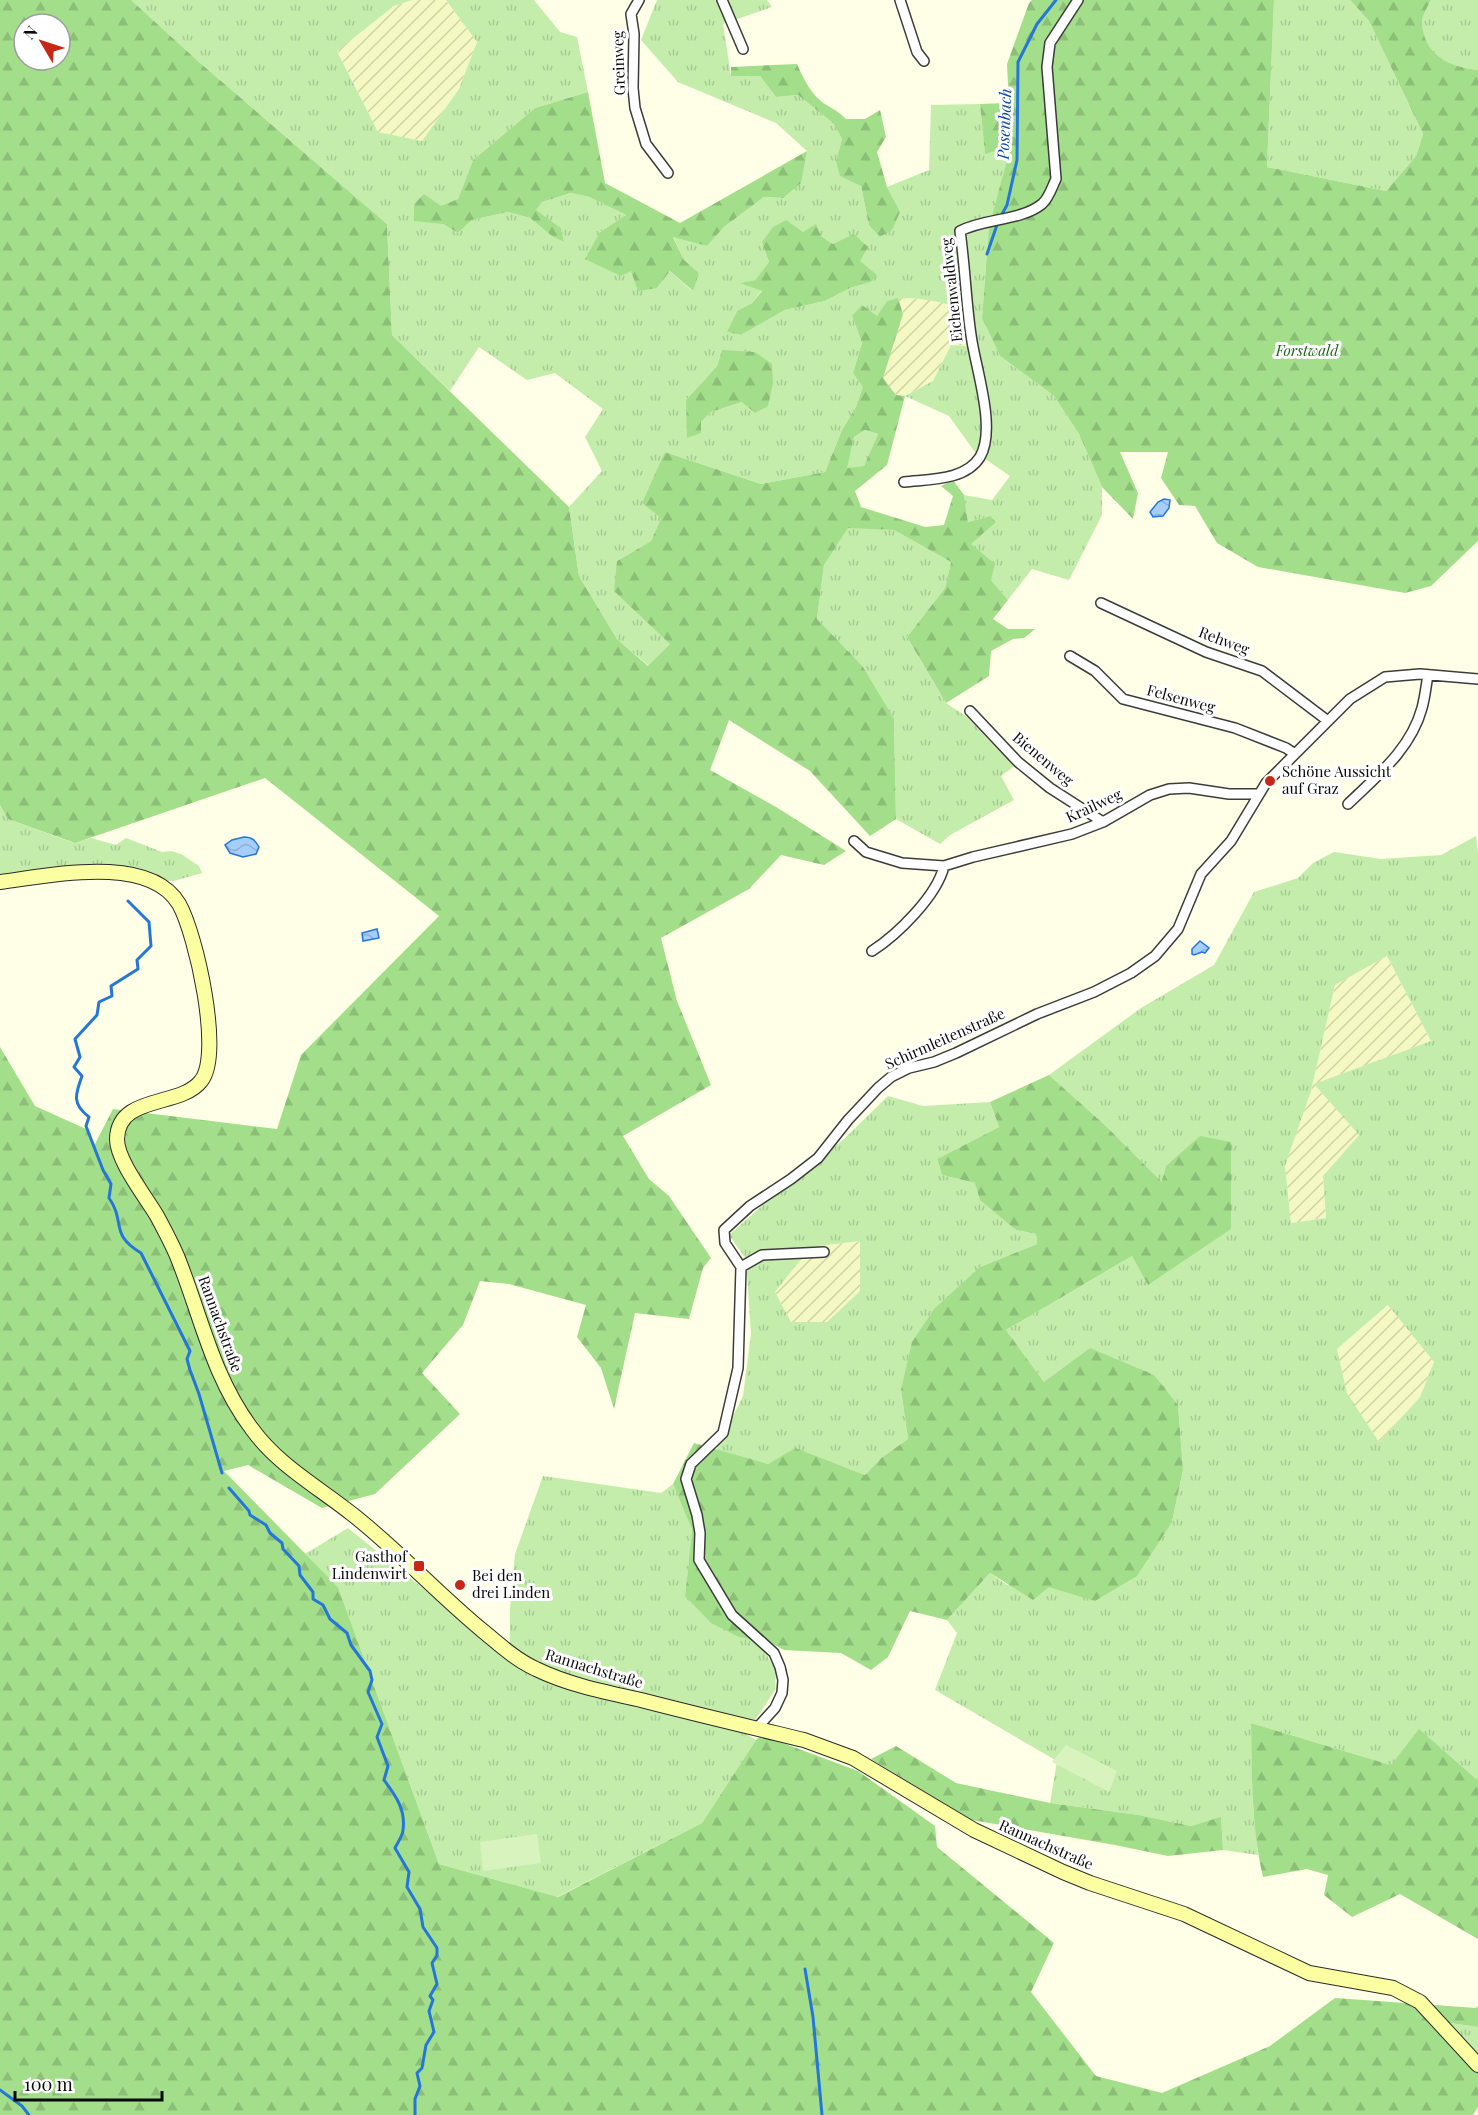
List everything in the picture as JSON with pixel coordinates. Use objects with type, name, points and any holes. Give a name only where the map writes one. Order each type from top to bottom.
[{"type":"street","name":"Greinweg","points":[[639,0],[631,14],[634,34],[635,108],[646,144],[668,173]]},
{"type":"street","points":[[722,0],[743,49]]},
{"type":"street","points":[[900,0],[917,52],[924,61]]},
{"type":"street","name":"Eichenwaldweg","points":[[904,482],[956,475],[970,467],[980,457],[985,444],[985,405],[971,337],[966,271],[960,231],[988,220],[1032,211],[1044,203],[1056,179],[1047,68],[1050,43],[1078,0]]},
{"type":"street","name":"Rehweg","points":[[1101,603],[1206,652],[1262,671],[1328,721]]},
{"type":"street","name":"Felsenweg","points":[[1070,656],[1095,671],[1123,699],[1235,729],[1286,748],[1295,754]]},
{"type":"street","points":[[1348,804],[1399,754],[1422,709],[1428,675]]},
{"type":"street","name":"Schirmleitenstraße","points":[[741,1267],[725,1243],[724,1230],[750,1206],[818,1158],[848,1120],[891,1077],[909,1068],[934,1062],[956,1053],[1037,1014],[1094,992],[1131,973],[1155,956],[1178,929],[1201,874],[1231,841],[1257,794],[1350,699],[1384,677],[1428,675],[1478,679]]},
{"type":"street","name":"Bienenweg","points":[[970,711],[1018,762],[1050,788],[1103,822]]},
{"type":"street","name":"Krailweg","points":[[854,841],[866,852],[902,863],[944,866],[1072,834],[1103,822],[1150,795],[1169,789],[1189,788],[1229,794],[1257,794]]},
{"type":"street","points":[[873,951],[901,928],[921,905],[942,877],[944,866]]},
{"type":"street","name":"Rannachstraße","points":[[0,882],[96,872],[125,874],[154,881],[170,892],[186,919],[195,949],[205,1000],[211,1050],[208,1070],[200,1083],[187,1092],[135,1109],[126,1116],[117,1141],[124,1161],[172,1246],[185,1276],[209,1350],[228,1391],[251,1428],[271,1452],[352,1514],[465,1616],[519,1660],[558,1679],[574,1684],[804,1740],[853,1758],[974,1830],[1090,1884],[1184,1914],[1309,1973],[1393,1988],[1420,2002],[1478,2066]]},
{"type":"street","points":[[756,1729],[775,1708],[782,1693],[783,1680],[780,1667],[774,1653],[732,1616],[699,1560],[697,1515],[686,1479],[690,1464],[723,1433],[727,1424],[740,1351],[741,1267],[762,1256],[824,1252]]},
{"type":"green space","points":[[0,0],[131,0],[199,62],[387,224],[392,335],[569,507],[579,576],[617,639],[648,666],[670,644],[614,591],[617,561],[651,541],[661,518],[642,503],[665,452],[761,484],[825,472],[863,387],[853,373],[862,343],[852,316],[862,305],[877,316],[887,301],[898,298],[903,314],[883,378],[896,395],[905,396],[887,465],[855,491],[861,507],[925,527],[944,525],[953,496],[941,486],[953,480],[964,495],[968,522],[990,516],[996,522],[971,544],[995,564],[991,580],[1008,600],[993,619],[1008,629],[1035,629],[1024,638],[1013,639],[991,651],[989,676],[946,703],[907,637],[945,588],[951,562],[894,530],[848,528],[824,565],[817,619],[863,667],[894,719],[896,819],[870,836],[810,771],[729,720],[710,770],[776,807],[846,851],[824,865],[781,855],[749,889],[661,938],[677,1001],[711,1085],[623,1136],[649,1179],[669,1196],[711,1258],[703,1268],[689,1319],[635,1313],[614,1409],[601,1368],[577,1337],[586,1305],[509,1284],[480,1281],[463,1325],[422,1373],[460,1414],[375,1494],[322,1508],[248,1465],[224,1471],[338,1587],[439,1864],[558,1897],[702,1823],[761,1735],[858,1771],[935,1826],[937,1847],[1054,1943],[1031,1992],[1096,2076],[1162,2093],[1270,2046],[1335,1998],[1476,2008],[1478,2006],[1478,2027],[1442,2022],[1478,2065],[1478,2107],[1473,2115],[0,2115],[0,1047],[35,1106],[86,1129],[94,1146],[113,1109],[277,1129],[301,1055],[439,916],[265,778],[75,843],[8,819],[0,805]],"holes":[[[865,430],[878,434],[864,466],[847,468],[854,437]]]},
{"type":"green space","points":[[131,0],[412,0],[394,6],[337,51],[378,132],[422,141],[459,89],[477,42],[446,0],[534,0],[560,32],[577,37],[588,92],[535,108],[473,160],[458,199],[441,207],[443,224],[458,233],[472,220],[508,212],[530,218],[553,237],[564,242],[561,228],[535,210],[542,202],[571,193],[589,197],[626,215],[600,232],[631,271],[657,288],[670,271],[692,291],[699,273],[684,260],[673,236],[707,246],[724,227],[764,197],[783,198],[807,151],[776,123],[678,82],[641,40],[657,0],[767,0],[772,7],[723,24],[731,76],[760,76],[776,97],[798,95],[834,124],[842,139],[836,161],[861,186],[869,225],[899,212],[887,187],[929,170],[931,105],[980,104],[985,153],[1012,145],[989,226],[982,318],[1000,356],[1054,396],[1079,434],[1102,487],[1102,515],[1069,580],[1032,569],[1008,600],[991,580],[971,544],[990,516],[968,522],[964,495],[992,500],[1010,476],[975,452],[949,416],[905,396],[933,381],[951,345],[968,346],[964,308],[925,300],[896,299],[887,301],[877,317],[852,316],[862,343],[853,373],[864,387],[856,407],[842,430],[825,472],[761,484],[665,452],[661,518],[651,541],[617,561],[670,644],[649,666],[617,639],[579,576],[569,507],[602,471],[585,437],[603,409],[555,373],[527,380],[479,347],[450,391],[392,335],[387,224],[199,62]],"holes":[[[803,232],[821,236],[833,244],[871,282],[850,288],[825,301],[785,310],[741,335],[728,332],[737,311],[752,303],[762,290],[742,283],[755,280],[769,262],[762,242]],[[722,350],[742,402],[711,412],[701,422],[686,400],[717,366]]]},
{"type":"green space","points":[[412,0],[446,0],[477,42],[459,89],[422,141],[378,132],[337,50],[394,6]]},
{"type":"green space","name":"Forstwald","points":[[1032,0],[1274,0],[1267,167],[1386,191],[1416,156],[1423,134],[1369,21],[1350,0],[1431,0],[1422,22],[1427,43],[1433,51],[1448,62],[1478,70],[1478,541],[1431,586],[1405,593],[1258,567],[1217,543],[1195,506],[1179,505],[1161,478],[1168,452],[1120,452],[1138,493],[1133,519],[1102,487],[1079,434],[1054,396],[1000,356],[982,318],[989,226],[1011,146],[985,154],[980,104],[1009,103],[1007,64]]},
{"type":"green space","points":[[1274,0],[1350,0],[1369,21],[1423,134],[1416,156],[1386,191],[1267,167]]},
{"type":"green space","points":[[1431,0],[1478,0],[1478,70],[1457,66],[1432,51],[1423,33],[1422,22]]},
{"type":"green space","points":[[797,64],[814,94],[846,119],[865,119],[880,110],[886,137],[877,152],[887,187],[900,212],[892,230],[880,237],[869,225],[861,186],[840,176],[836,161],[842,139],[834,124],[798,95],[776,97],[760,76],[731,76],[731,67]]},
{"type":"green space","points":[[588,92],[605,183],[680,223],[807,151],[801,183],[783,198],[764,197],[724,227],[707,246],[673,237],[684,260],[699,273],[693,291],[670,271],[657,288],[638,291],[631,271],[621,276],[585,259],[600,232],[626,215],[589,197],[571,193],[542,202],[536,210],[561,228],[564,242],[553,237],[530,218],[508,212],[472,220],[458,233],[443,224],[414,221],[414,204],[424,194],[441,206],[458,199],[473,160],[535,108]]},
{"type":"green space","points":[[786,220],[803,232],[816,224],[821,236],[833,244],[854,234],[868,247],[860,261],[877,275],[871,282],[850,288],[825,301],[785,310],[741,335],[727,332],[737,311],[752,303],[762,291],[740,283],[755,280],[769,262],[762,242],[773,227]]},
{"type":"green space","points":[[898,298],[927,299],[964,307],[968,346],[951,345],[933,381],[905,396],[896,395],[883,378],[903,314]]},
{"type":"green space","points":[[722,350],[755,352],[772,364],[773,383],[768,406],[755,413],[742,402],[711,412],[701,422],[701,433],[687,438],[686,400],[717,366]]},
{"type":"green space","points":[[865,430],[878,434],[864,466],[846,469],[854,437]]},
{"type":"green space","points":[[848,527],[894,530],[951,562],[945,588],[907,637],[946,703],[967,717],[997,749],[1016,765],[1001,776],[1014,800],[950,835],[940,844],[896,819],[894,719],[817,619],[824,565]]},
{"type":"green space","points":[[0,805],[8,819],[74,843],[91,838],[116,845],[126,838],[162,852],[171,851],[181,854],[199,866],[202,873],[174,881],[165,881],[136,870],[0,878]]},
{"type":"green space","points":[[1476,836],[1478,852],[1478,1778],[1391,1765],[1251,1723],[1253,1808],[1258,1855],[1223,1850],[1221,1818],[1191,1826],[1139,1815],[1050,1803],[1057,1761],[935,1690],[957,1633],[947,1620],[990,1573],[1007,1585],[1048,1587],[1172,1522],[1183,1470],[1178,1405],[1044,1382],[1006,1330],[1132,1256],[1149,1285],[1163,1183],[1106,1126],[1049,1075],[1141,1008],[1214,965],[1254,892],[1298,878],[1313,863],[1334,852],[1381,859],[1441,855]],"holes":[[[1387,956],[1431,1041],[1314,1084],[1359,1135],[1323,1176],[1326,1218],[1291,1223],[1285,1166],[1311,1091],[1335,985]],[[1388,1305],[1434,1362],[1420,1397],[1379,1442],[1347,1393],[1337,1349]]]},
{"type":"green space","points":[[1387,956],[1431,1041],[1315,1084],[1359,1135],[1323,1176],[1326,1218],[1291,1223],[1285,1166],[1311,1091],[1335,985]]},
{"type":"green space","points":[[1049,1075],[1106,1126],[1162,1182],[1166,1166],[1200,1136],[1231,1142],[1231,1229],[1148,1285],[1132,1256],[1006,1330],[1044,1382],[1090,1348],[1154,1375],[1178,1405],[1183,1470],[1172,1522],[1137,1576],[1095,1601],[1049,1587],[1033,1600],[990,1573],[947,1620],[910,1611],[888,1657],[871,1670],[841,1653],[784,1650],[771,1643],[739,1637],[711,1623],[685,1596],[692,1530],[673,1484],[694,1443],[768,1464],[795,1448],[865,1475],[881,1458],[908,1439],[901,1390],[912,1342],[934,1309],[980,1267],[1037,1244],[1036,1234],[1016,1230],[980,1200],[975,1183],[942,1175],[937,1159],[999,1127],[990,1102]]},
{"type":"green space","points":[[888,1096],[923,1106],[990,1102],[999,1127],[937,1159],[942,1175],[975,1183],[1016,1230],[1036,1234],[1037,1244],[980,1267],[901,1390],[908,1439],[881,1458],[865,1475],[795,1449],[768,1464],[716,1450],[743,1396],[751,1334],[746,1259],[729,1235],[844,1139]],"holes":[[[860,1241],[860,1291],[827,1322],[791,1322],[775,1292],[811,1247]]]},
{"type":"green space","points":[[860,1241],[860,1291],[827,1322],[791,1322],[775,1292],[811,1247]]},
{"type":"green space","points":[[1389,1305],[1434,1362],[1420,1397],[1379,1442],[1347,1393],[1337,1349]]},
{"type":"green space","points":[[543,1476],[661,1493],[673,1484],[692,1530],[685,1596],[758,1641],[776,1670],[775,1690],[746,1734],[756,1740],[702,1823],[557,1897],[439,1864],[338,1587],[305,1554],[348,1528],[510,1661],[510,1609],[515,1554]]},
{"type":"green space","points":[[1251,1723],[1391,1765],[1419,1729],[1476,1779],[1478,1778],[1478,1939],[1400,1894],[1352,1917],[1324,1895],[1328,1875],[1307,1869],[1263,1877],[1254,1820]]},
{"type":"green space","points":[[1066,1745],[1117,1771],[1109,1792],[1052,1762]]},
{"type":"green space","points":[[896,1746],[956,1783],[1050,1803],[1139,1815],[1191,1826],[1221,1817],[1223,1850],[1168,1856],[972,1820],[871,1759]]},
{"type":"green space","points":[[537,1834],[541,1863],[483,1871],[480,1842]]},
{"type":"green space","points":[[1441,2022],[1478,2027],[1478,2065]]},
{"type":"water","points":[[1164,499],[1170,500],[1169,508],[1163,516],[1153,517],[1150,512],[1158,502]]},
{"type":"water","points":[[244,837],[256,842],[259,847],[256,854],[243,857],[230,853],[225,845],[232,840]]},
{"type":"water","points":[[377,929],[379,938],[363,941],[362,933]]},
{"type":"water","points":[[1200,941],[1209,948],[1205,953],[1192,954],[1192,949]]},
{"type":"waterway","name":"Posenbach","points":[[1001,216],[1007,205],[1017,160],[1018,62],[1037,24],[1056,0]]},
{"type":"waterway","name":"Posenbach","points":[[987,254],[998,222]]},
{"type":"waterway","points":[[128,901],[149,922],[151,946],[137,960],[138,969],[111,986],[112,996],[99,1002],[97,1015],[75,1039],[80,1057],[74,1067],[82,1076],[76,1099],[80,1108],[89,1117],[86,1126],[103,1170],[111,1184],[109,1198],[117,1214],[121,1234],[131,1246],[141,1253],[190,1351],[187,1359],[222,1473]]},
{"type":"waterway","points":[[229,1488],[250,1515],[266,1525],[270,1533],[282,1543],[283,1549],[299,1566],[300,1575],[313,1592],[313,1599],[323,1605],[330,1619],[347,1633],[351,1645],[370,1671],[372,1680],[368,1692],[382,1724],[377,1737],[388,1766],[384,1780],[396,1797],[403,1815],[403,1832],[395,1848],[409,1872],[407,1887],[420,1909],[423,1927],[437,1948],[437,1956],[432,1963],[437,1984],[430,1996],[433,2000],[429,2011],[434,2032],[426,2045],[422,2068],[417,2073],[420,2086],[415,2099],[415,2115]]},
{"type":"waterway","points":[[805,1969],[813,2017],[822,2115]]},
{"type":"waterway","points":[[0,2090],[22,2106],[29,2115]]},
{"type":"place","name":"Schöne Aussicht auf Graz","points":[[1270,781]]},
{"type":"place","name":"Gasthof Lindenwirt","points":[[419,1566]]},
{"type":"place","name":"Bei den drei Linden","points":[[460,1585]]}]
